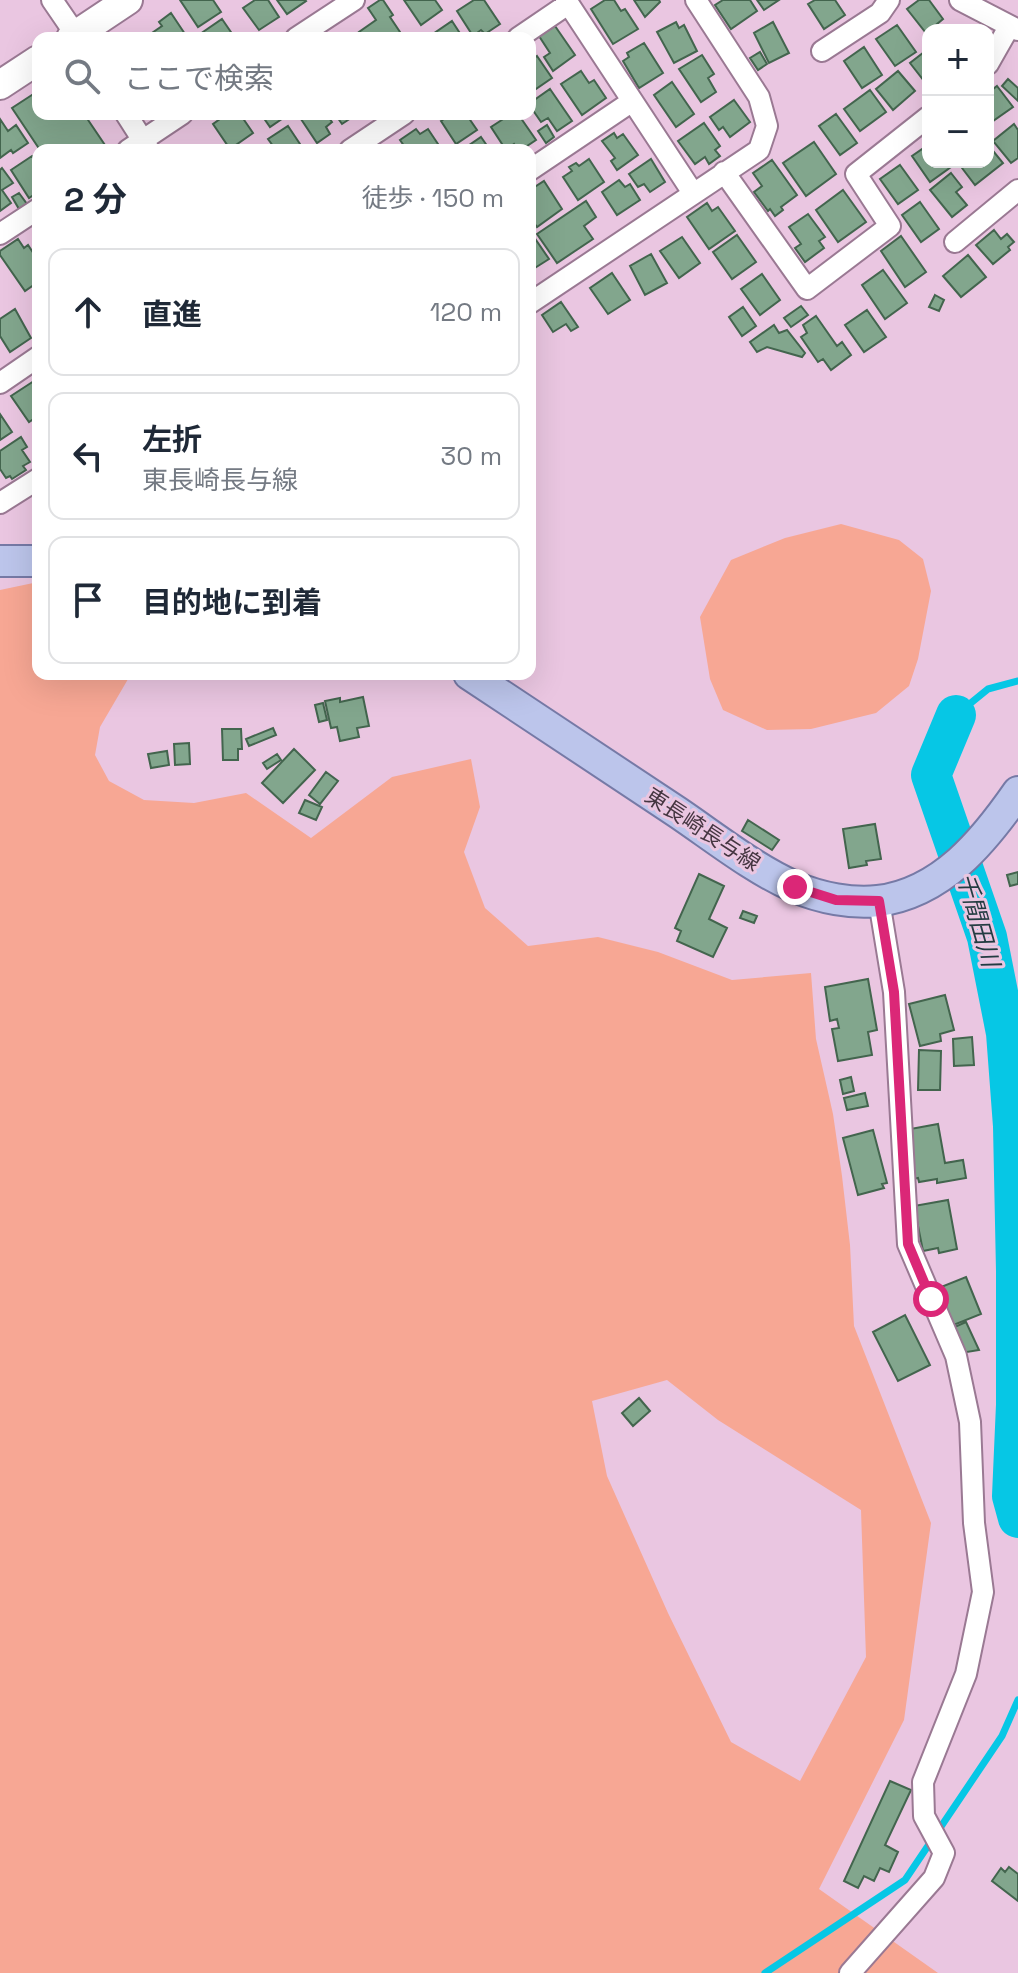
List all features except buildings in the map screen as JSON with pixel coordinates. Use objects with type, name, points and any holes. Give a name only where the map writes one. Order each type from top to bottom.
[{"type":"main road","points":[[0,561],[32,561]]},
{"type":"main road","name":"東長崎長与線","points":[[478,680],[743,856],[795,887],[836,900],[879,901],[918,889],[951,871],[980,841],[1018,792]]},
{"type":"street","points":[[52,0],[72,32]]},
{"type":"street","points":[[82,32],[128,0]]},
{"type":"street","points":[[305,32],[354,0]]},
{"type":"street","points":[[536,299],[759,150],[767,126],[759,97],[696,0]]},
{"type":"street","points":[[822,51],[880,13],[889,0]]},
{"type":"street","points":[[960,0],[1014,29],[994,56]]},
{"type":"street","points":[[526,32],[567,2],[693,193]]},
{"type":"street","points":[[0,85],[32,64]]},
{"type":"street","points":[[536,166],[631,102]]},
{"type":"street","points":[[129,120],[139,144]]},
{"type":"street","points":[[144,144],[174,120]]},
{"type":"street","points":[[359,144],[395,120]]},
{"type":"street","points":[[724,172],[807,289],[890,226],[856,174],[922,122]]},
{"type":"street","points":[[955,242],[1018,190]]},
{"type":"street","points":[[0,234],[32,213]]},
{"type":"street","points":[[0,383],[32,361]]},
{"type":"street","points":[[0,503],[32,483]]},
{"type":"street","points":[[850,1973],[934,1878],[944,1853],[924,1816],[923,1782],[966,1674],[983,1592],[974,1523],[970,1422],[956,1356],[908,1244],[894,992],[879,901]]},
{"type":"shaded area","points":[[841,524],[899,540],[923,559],[931,591],[918,659],[909,686],[876,713],[811,729],[767,730],[723,710],[710,679],[700,617],[731,560],[785,538]]},
{"type":"shaded area","points":[[32,583],[32,680],[127,680],[100,727],[95,755],[109,781],[144,800],[194,803],[246,793],[311,838],[392,777],[471,759],[480,807],[464,852],[485,908],[528,946],[598,937],[658,952],[732,980],[811,973],[816,1039],[833,1114],[842,1176],[850,1245],[854,1326],[931,1523],[904,1720],[819,1889],[938,1973],[0,1973],[0,590]],"holes":[[[667,1380],[718,1420],[861,1510],[866,1657],[800,1781],[731,1742],[668,1613],[607,1476],[592,1401]]]},
{"type":"waterway","points":[[956,715],[988,689],[1018,681]]},
{"type":"waterway","name":"千間田川","points":[[956,715],[931,775],[987,937],[1006,1033],[1013,1126],[1016,1271],[1012,1496],[1018,1518]]},
{"type":"waterway","points":[[765,1973],[905,1880],[1002,1736],[1018,1700]]},
{"type":"route","points":[[795,887],[836,900],[879,901],[894,992],[908,1244],[931,1299]]}]
